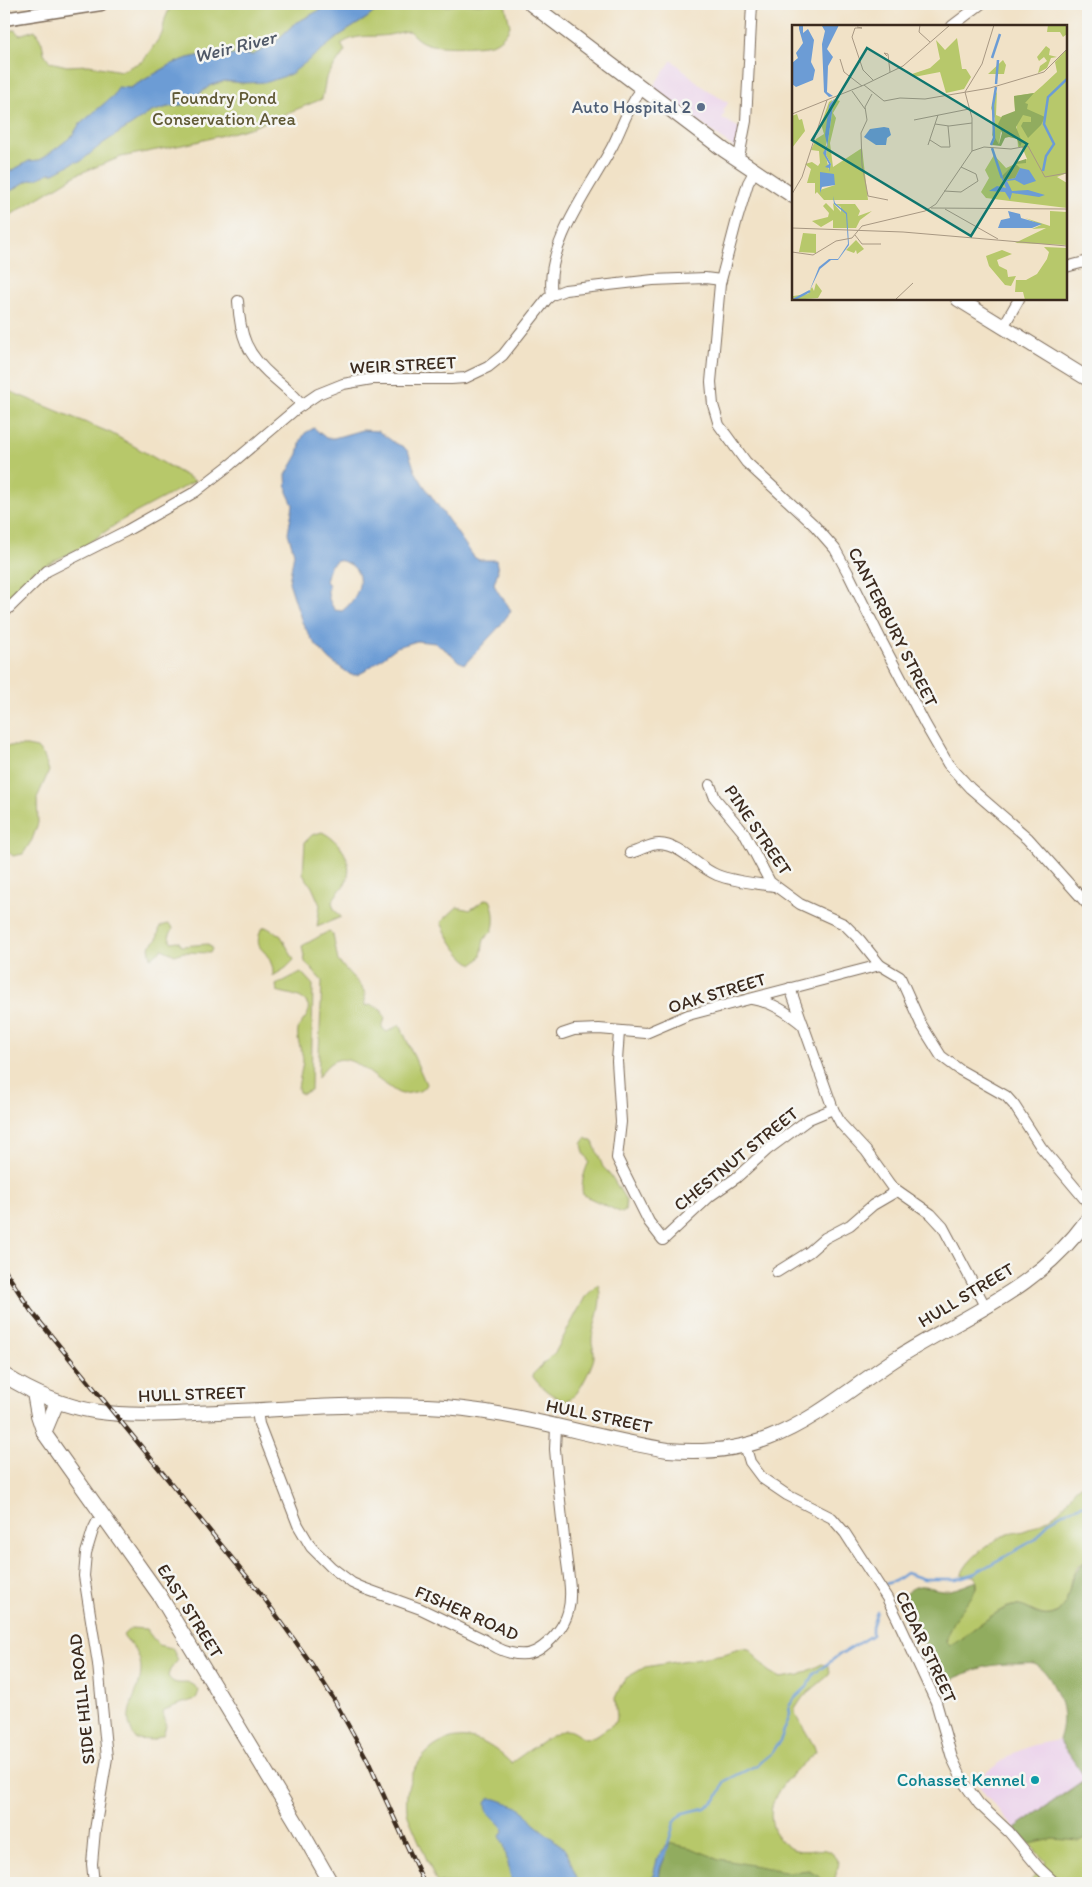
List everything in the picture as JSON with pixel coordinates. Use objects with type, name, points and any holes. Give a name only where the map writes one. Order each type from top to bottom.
[{"type":"main road","points":[[531,4],[736,159],[792,195]]},
{"type":"main road","points":[[960,300],[1088,379]]},
{"type":"main road","name":"HULL STREET","points":[[34,1393],[57,1402],[95,1412],[124,1416],[257,1410],[427,1406],[483,1412],[668,1450],[712,1450],[744,1445],[768,1438],[803,1422],[899,1357],[1010,1293],[1045,1266],[1065,1247],[1088,1219]]},
{"type":"main road","points":[[4,1375],[34,1393]]},
{"type":"main road","name":"EAST STREET","points":[[34,1393],[39,1422],[44,1433],[152,1583],[300,1827],[331,1883]]},
{"type":"main road","points":[[44,1433],[57,1402]]},
{"type":"street","points":[[4,19],[101,4]]},
{"type":"street","points":[[736,159],[740,152],[746,120],[752,4]]},
{"type":"street","points":[[953,25],[981,4]]},
{"type":"street","points":[[642,89],[633,102],[612,148],[559,244],[552,272],[552,295],[565,290],[629,282],[705,278],[721,280]]},
{"type":"street","name":"CANTERBURY STREET","points":[[754,172],[748,182],[721,280],[715,327],[711,382],[713,405],[723,431],[732,446],[752,469],[809,521],[835,549],[924,724],[953,770],[970,788],[1028,838],[1088,905]]},
{"type":"street","points":[[1067,267],[1088,261]]},
{"type":"street","name":"WEIR STREET","points":[[4,613],[47,571],[126,531],[194,492],[223,471],[302,404],[325,390],[352,382],[384,378],[451,379],[472,375],[488,367],[503,355],[552,295]]},
{"type":"street","points":[[1003,327],[1018,300]]},
{"type":"street","points":[[238,301],[242,337],[251,355],[261,367],[302,404]]},
{"type":"street","name":"PINE STREET","points":[[710,785],[715,798],[744,833],[774,886],[800,904],[844,924],[870,951],[880,965],[896,974],[903,981],[921,1024],[941,1056],[960,1070],[1001,1092],[1010,1101],[1041,1148],[1088,1203]]},
{"type":"street","points":[[630,853],[654,844],[667,846],[685,854],[702,867],[716,874],[738,881],[774,886]]},
{"type":"street","name":"OAK STREET","points":[[562,1034],[574,1030],[599,1029],[646,1033],[659,1029],[683,1016],[880,965]]},
{"type":"street","points":[[790,988],[833,1109],[841,1124],[866,1151],[883,1176],[897,1191],[927,1211],[943,1227],[986,1308]]},
{"type":"street","points":[[749,998],[767,1002],[783,1010],[803,1026]]},
{"type":"street","name":"CHESTNUT STREET","points":[[619,1032],[617,1061],[621,1122],[617,1158],[649,1222],[663,1240],[710,1196],[736,1178],[767,1150],[809,1119],[833,1109]]},
{"type":"street","points":[[777,1272],[809,1252],[824,1238],[850,1225],[873,1206],[897,1191]]},
{"type":"street","name":"FISHER ROAD","points":[[257,1410],[259,1424],[298,1525],[312,1547],[331,1567],[352,1583],[420,1609],[485,1640],[497,1648],[519,1654],[533,1652],[549,1641],[564,1621],[569,1606],[569,1583],[555,1449],[556,1427]]},
{"type":"street","name":"CEDAR STREET","points":[[744,1445],[750,1462],[762,1478],[787,1495],[832,1518],[845,1533],[887,1598],[897,1618],[936,1702],[952,1758],[964,1783],[979,1804],[1010,1832],[1039,1868],[1055,1883]]},
{"type":"street","name":"SIDE HILL ROAD","points":[[94,1883],[92,1864],[94,1838],[107,1758],[98,1664],[84,1576],[86,1553],[92,1530],[104,1516]]},
{"type":"shaded area","name":"Auto Hospital 2","points":[[672,60],[704,88],[728,103],[723,111],[725,112],[722,118],[741,129],[736,149],[652,88]]},
{"type":"shaded area","points":[[1059,1740],[1086,1779],[1015,1828],[987,1797],[975,1780],[1014,1753],[1033,1745]]},
{"type":"green space","name":"Foundry Pond Conservation Area","points":[[174,4],[331,4],[294,24],[273,44],[253,55],[207,54],[188,58],[172,64],[130,88],[124,88],[79,125],[72,136],[51,153],[40,160],[29,161],[4,175],[4,31],[15,30],[19,35],[35,30],[42,43],[44,53],[50,62],[67,66],[89,65],[121,71],[143,61],[162,34],[165,19],[170,7]]},
{"type":"green space","name":"Foundry Pond Conservation Area","points":[[384,4],[448,6],[460,4],[505,4],[510,26],[504,36],[494,43],[472,46],[425,43],[409,31],[392,35],[353,38],[341,44],[345,51],[326,78],[322,99],[253,127],[192,143],[121,157],[78,174],[4,219],[4,195],[27,181],[54,173],[75,161],[80,162],[102,144],[151,112],[186,104],[211,85],[225,81],[244,83],[342,34],[367,18]]},
{"type":"green space","points":[[4,389],[111,433],[195,481],[122,520],[83,547],[33,571],[4,604]]},
{"type":"green space","points":[[4,746],[37,748],[44,756],[49,771],[37,798],[38,823],[32,840],[23,854],[13,856],[4,848]]},
{"type":"green space","points":[[322,832],[341,847],[348,862],[349,870],[344,885],[332,902],[334,909],[341,917],[317,927],[320,905],[312,887],[303,874],[305,842],[312,835]]},
{"type":"green space","points":[[486,899],[490,900],[493,906],[493,928],[484,940],[481,956],[473,964],[463,957],[454,946],[441,922],[457,907],[470,910]]},
{"type":"green space","points":[[167,924],[172,926],[173,929],[169,936],[171,942],[178,941],[182,946],[208,944],[212,949],[210,953],[184,952],[175,955],[162,949],[151,958],[149,947],[157,939],[160,927]]},
{"type":"green space","points":[[266,927],[281,936],[294,960],[286,968],[273,976],[269,958],[258,942],[261,929]]},
{"type":"green space","points":[[329,931],[333,935],[338,961],[365,993],[365,1006],[371,1005],[381,1009],[385,1019],[382,1026],[387,1032],[399,1025],[401,1027],[426,1084],[421,1090],[402,1094],[393,1090],[361,1067],[344,1059],[335,1061],[318,1078],[322,981],[305,962],[302,946]]},
{"type":"green space","points":[[301,972],[313,985],[311,1090],[302,1094],[298,1088],[303,1061],[298,1030],[309,1010],[304,1000],[277,991],[276,985]]},
{"type":"green space","points":[[586,1138],[593,1142],[603,1167],[610,1174],[626,1200],[625,1211],[622,1213],[583,1195],[583,1178],[589,1162],[582,1144]]},
{"type":"green space","points":[[598,1284],[600,1297],[592,1338],[593,1361],[577,1393],[564,1401],[546,1391],[532,1375],[556,1351],[585,1297]]},
{"type":"green space","points":[[1088,1481],[1088,1559],[1073,1573],[1066,1604],[1063,1608],[1053,1614],[1046,1615],[1024,1607],[1012,1606],[990,1617],[950,1646],[947,1644],[947,1636],[953,1621],[977,1587],[977,1581],[974,1576],[962,1575],[967,1565],[985,1547],[998,1539],[1029,1529],[1047,1520],[1062,1508],[1075,1490]]},
{"type":"green space","points":[[1088,1559],[1088,1833],[1086,1838],[1080,1841],[1053,1839],[1030,1844],[1015,1828],[1086,1779],[1059,1740],[1063,1715],[1059,1697],[1048,1676],[1034,1664],[990,1666],[948,1681],[943,1680],[937,1671],[903,1596],[916,1587],[926,1586],[950,1590],[977,1581],[975,1591],[950,1627],[946,1641],[950,1646],[990,1617],[1006,1608],[1019,1606],[1044,1615],[1057,1613],[1066,1602],[1073,1574]]},
{"type":"green space","points":[[131,1628],[146,1629],[158,1645],[172,1648],[178,1660],[168,1676],[175,1682],[191,1684],[199,1691],[196,1699],[174,1706],[163,1712],[166,1726],[163,1735],[152,1740],[136,1739],[130,1729],[130,1709],[141,1672],[137,1654],[123,1635]]},
{"type":"green space","points":[[742,1648],[749,1649],[768,1671],[780,1678],[800,1675],[822,1664],[828,1666],[829,1675],[803,1697],[795,1709],[795,1713],[816,1752],[783,1785],[773,1804],[771,1815],[776,1834],[786,1846],[800,1851],[824,1850],[830,1852],[839,1863],[834,1882],[861,1883],[437,1883],[408,1816],[407,1802],[412,1774],[419,1762],[429,1751],[440,1743],[454,1738],[469,1738],[492,1747],[511,1763],[562,1731],[570,1731],[586,1739],[597,1735],[616,1722],[615,1698],[626,1678],[645,1667],[724,1654]]},
{"type":"green space","points":[[1088,1777],[1088,1883],[1029,1883],[1046,1862],[1015,1828]]},
{"type":"green space","points":[[669,1843],[691,1848],[719,1859],[790,1872],[809,1870],[818,1875],[825,1883],[659,1883],[661,1866]]},
{"type":"water","points":[[331,4],[384,4],[291,74],[268,82],[244,83],[225,81],[211,85],[186,104],[151,112],[102,144],[80,162],[75,162],[54,173],[27,181],[4,195],[4,175],[29,161],[40,160],[58,147],[72,136],[79,125],[114,95],[118,87],[130,88],[172,64],[188,58],[207,54],[253,55],[273,44],[294,24]]},
{"type":"water","points":[[314,428],[326,438],[334,438],[362,430],[378,431],[404,447],[409,453],[415,471],[423,484],[474,557],[479,560],[496,560],[498,571],[494,584],[511,611],[465,664],[458,661],[435,643],[417,641],[397,647],[365,671],[357,675],[351,675],[330,660],[312,640],[302,622],[289,582],[294,553],[288,533],[293,505],[287,492],[286,475],[298,454],[301,440],[305,433]],"holes":[[[337,560],[348,563],[355,568],[358,574],[358,590],[349,605],[342,611],[335,610],[329,598],[329,585],[326,581],[330,566]]]},
{"type":"water","points":[[491,1798],[521,1808],[533,1823],[562,1846],[568,1854],[580,1883],[512,1883],[504,1845],[500,1836],[504,1830],[491,1816],[486,1805],[487,1800]]},
{"type":"water","points":[[669,1843],[669,1848],[660,1869],[659,1883],[651,1883],[658,1856]]},
{"type":"waterway","points":[[885,1584],[895,1581],[906,1573],[924,1579],[956,1579],[975,1573],[1036,1539],[1049,1521],[1070,1509],[1088,1503]]},
{"type":"waterway","points":[[668,1844],[674,1823],[683,1813],[705,1808],[716,1800],[725,1781],[757,1765],[772,1753],[776,1745],[779,1744],[790,1714],[789,1706],[807,1687],[814,1674],[839,1655],[872,1635],[872,1627],[877,1611]]},
{"type":"railway","points":[[4,1269],[31,1311],[261,1594],[311,1663],[367,1759],[424,1883]]},
{"type":"place","name":"Auto Hospital 2","points":[[701,107]]},
{"type":"place","name":"Cohasset Kennel","points":[[1035,1780]]},
{"type":"water label","name":"Weir River","points":[[235,46]]}]
